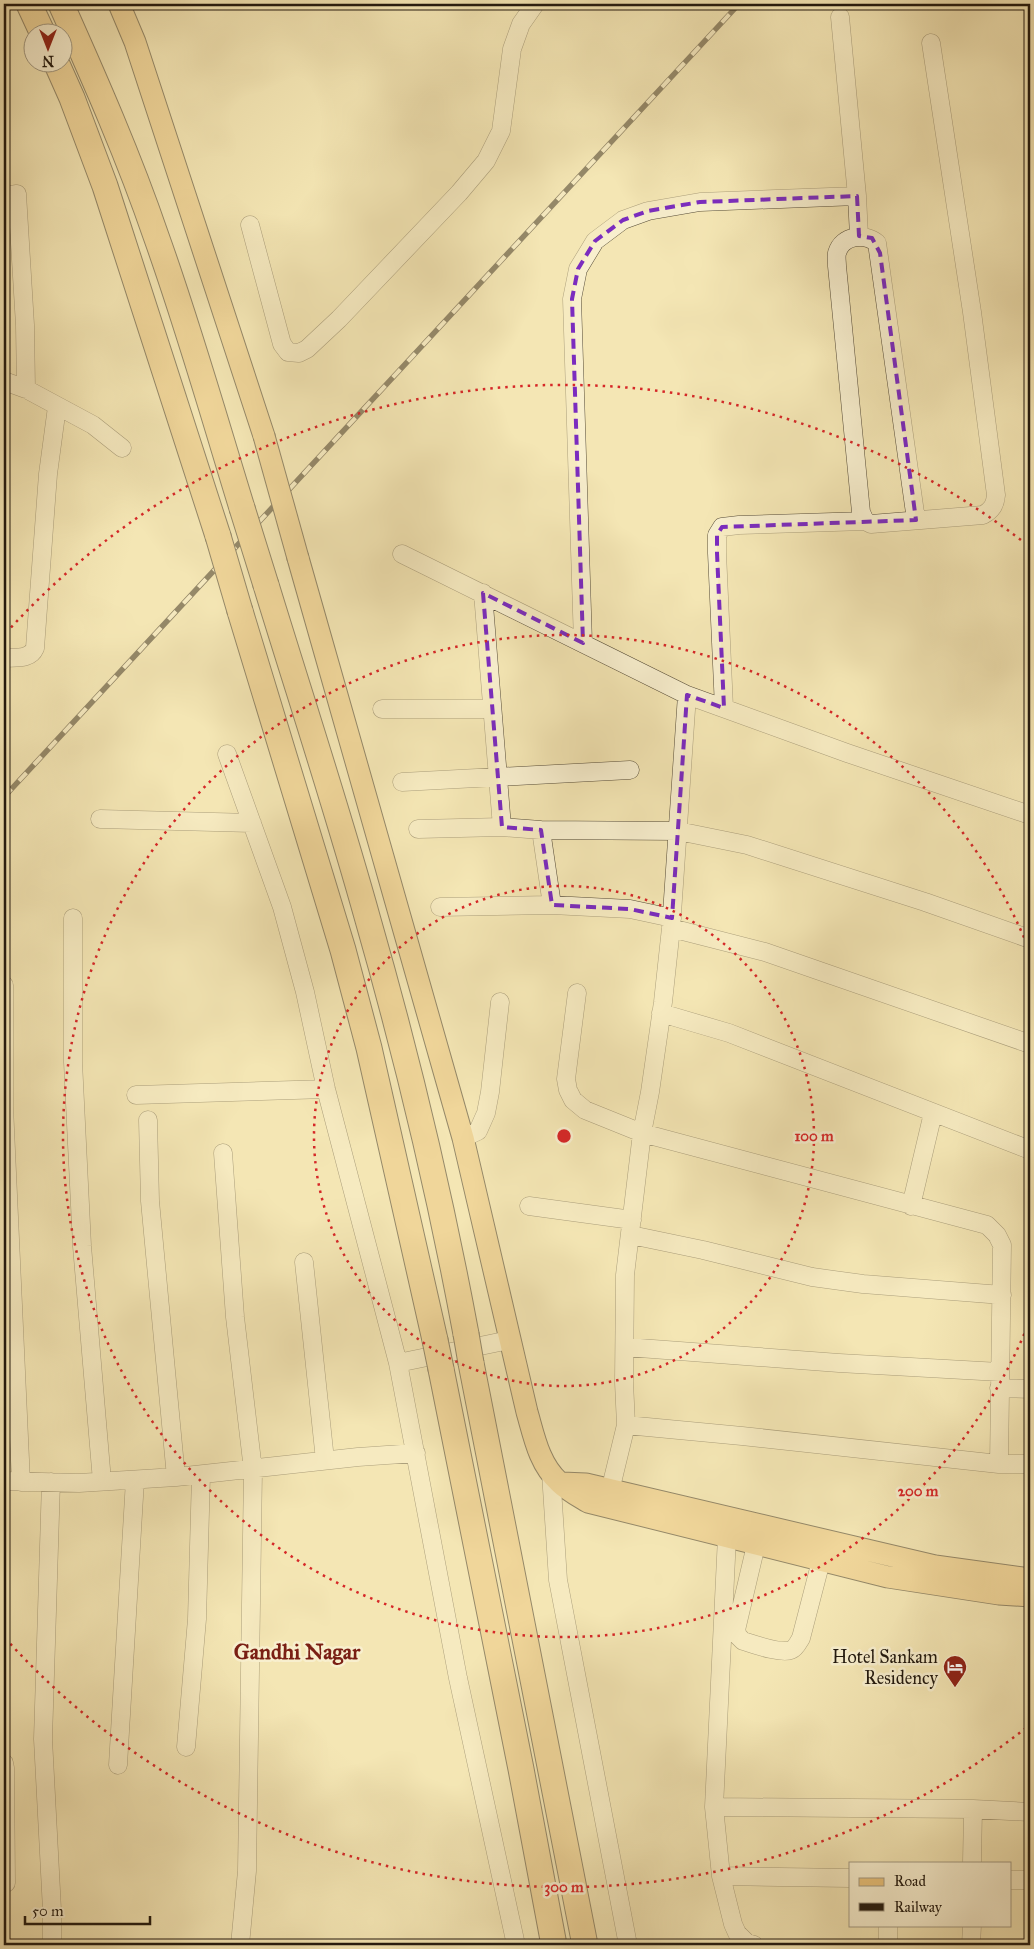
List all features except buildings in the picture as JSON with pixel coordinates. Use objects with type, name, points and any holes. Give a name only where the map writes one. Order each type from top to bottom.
[{"type":"highway","points":[[29,4],[37,22]]},
{"type":"highway","points":[[61,4],[99,88],[156,234],[197,360],[376,948],[404,1052],[447,1233],[585,1945]]},
{"type":"highway","points":[[60,72],[105,186],[218,536],[355,994],[401,1184],[435,1340],[519,1759],[554,1945]]},
{"type":"main road","points":[[119,4],[135,42],[264,436],[463,1138],[526,1412],[538,1447],[555,1478],[588,1502],[821,1561],[888,1577],[999,1594],[1030,1596]]},
{"type":"main road","points":[[555,1478],[935,1566],[1030,1579]]},
{"type":"street","points":[[250,225],[282,344],[288,352],[299,353],[307,349],[339,319],[459,193],[486,161],[501,131],[512,49],[521,24],[535,4]]},
{"type":"street","points":[[840,17],[859,236]]},
{"type":"street","points":[[724,708],[717,553],[717,535],[722,527],[865,521],[871,524],[983,515],[991,510],[995,503],[996,495],[972,312],[931,43]]},
{"type":"street","points":[[4,196],[17,194],[25,325],[26,389]]},
{"type":"street","points":[[583,643],[572,299],[578,269],[595,241],[623,220],[648,211],[700,202],[857,196]]},
{"type":"street","points":[[865,521],[861,512],[837,266],[837,253],[843,243],[859,236],[872,238],[878,243],[880,252],[916,520]]},
{"type":"street","points":[[4,381],[26,389],[93,426],[122,448]]},
{"type":"street","points":[[4,658],[27,656],[33,653],[35,648],[48,474],[57,407]]},
{"type":"street","points":[[402,554],[687,695],[847,753],[1030,815]]},
{"type":"street","points":[[482,593],[502,827]]},
{"type":"street","points":[[610,1491],[626,1425],[624,1382],[626,1347],[625,1275],[642,1133],[650,1092],[672,923],[687,695]]},
{"type":"street","points":[[382,709],[492,709]]},
{"type":"street","points":[[227,754],[282,907],[305,992],[326,1089],[398,1363],[458,1678],[516,1945]]},
{"type":"street","points":[[402,782],[630,770]]},
{"type":"street","points":[[100,819],[252,823]]},
{"type":"street","points":[[418,828],[502,827],[541,830],[678,831],[746,845],[925,902],[1030,939]]},
{"type":"street","points":[[541,830],[552,905]]},
{"type":"street","points":[[440,907],[552,905],[630,910],[764,952],[1030,1044]]},
{"type":"street","points":[[73,918],[73,1062],[79,1198],[82,1256],[102,1481]]},
{"type":"street","points":[[4,985],[4,1107],[12,1482],[102,1481],[176,1477],[253,1470],[325,1460],[416,1453]]},
{"type":"street","points":[[577,993],[566,1079],[568,1090],[574,1100],[585,1110],[642,1133],[987,1226],[997,1235],[1002,1245],[999,1464]]},
{"type":"street","points":[[463,1138],[478,1132],[486,1113],[500,1002]]},
{"type":"street","points":[[661,1013],[729,1033],[1030,1150]]},
{"type":"street","points":[[136,1096],[326,1089]]},
{"type":"street","points":[[911,1206],[933,1113]]},
{"type":"street","points":[[148,1120],[150,1200],[176,1477]]},
{"type":"street","points":[[222,1153],[235,1318],[253,1470],[247,1861],[240,1945]]},
{"type":"street","points":[[529,1206],[631,1228],[703,1250],[812,1277],[863,1284],[1002,1295]]},
{"type":"street","points":[[304,1262],[325,1460]]},
{"type":"street","points":[[398,1363],[509,1340]]},
{"type":"street","points":[[626,1347],[829,1362],[1000,1380],[1030,1389]]},
{"type":"street","points":[[626,1425],[999,1464],[1030,1464]]},
{"type":"street","points":[[186,1747],[197,1619],[201,1475]]},
{"type":"street","points":[[555,1478],[558,1580],[628,1945]]},
{"type":"street","points":[[118,1765],[134,1480]]},
{"type":"street","points":[[51,1482],[43,1738],[52,1910],[52,1945]]},
{"type":"street","points":[[727,1537],[714,1807],[721,1876],[733,1924],[737,1933],[747,1943],[754,1945]]},
{"type":"street","points":[[756,1544],[736,1630],[742,1641],[768,1648],[785,1652],[792,1650],[801,1638],[821,1561]]},
{"type":"street","points":[[4,1763],[6,1768],[6,1883]]},
{"type":"street","points":[[714,1807],[973,1809],[1030,1812]]},
{"type":"street","points":[[972,1862],[973,1809]]},
{"type":"street","points":[[721,1876],[849,1878]]},
{"type":"street","points":[[1012,1880],[1030,1880]]},
{"type":"street","points":[[888,1926],[888,1945]]},
{"type":"street","points":[[971,1945],[972,1926]]},
{"type":"highlighted area","points":[[857,196],[859,236],[872,238],[880,253],[916,520],[722,527],[717,535],[717,553],[724,708],[687,695],[672,918],[630,909],[552,905],[541,830],[502,827],[483,593],[583,643],[572,299],[578,269],[595,241],[623,220],[648,211],[700,202]]},
{"type":"railway","points":[[4,797],[739,4]]},
{"type":"place","name":"Hotel Sankam Residency","points":[[955,1688]]},
{"type":"district","name":"Gandhi Nagar","points":[[297,1651]]}]
